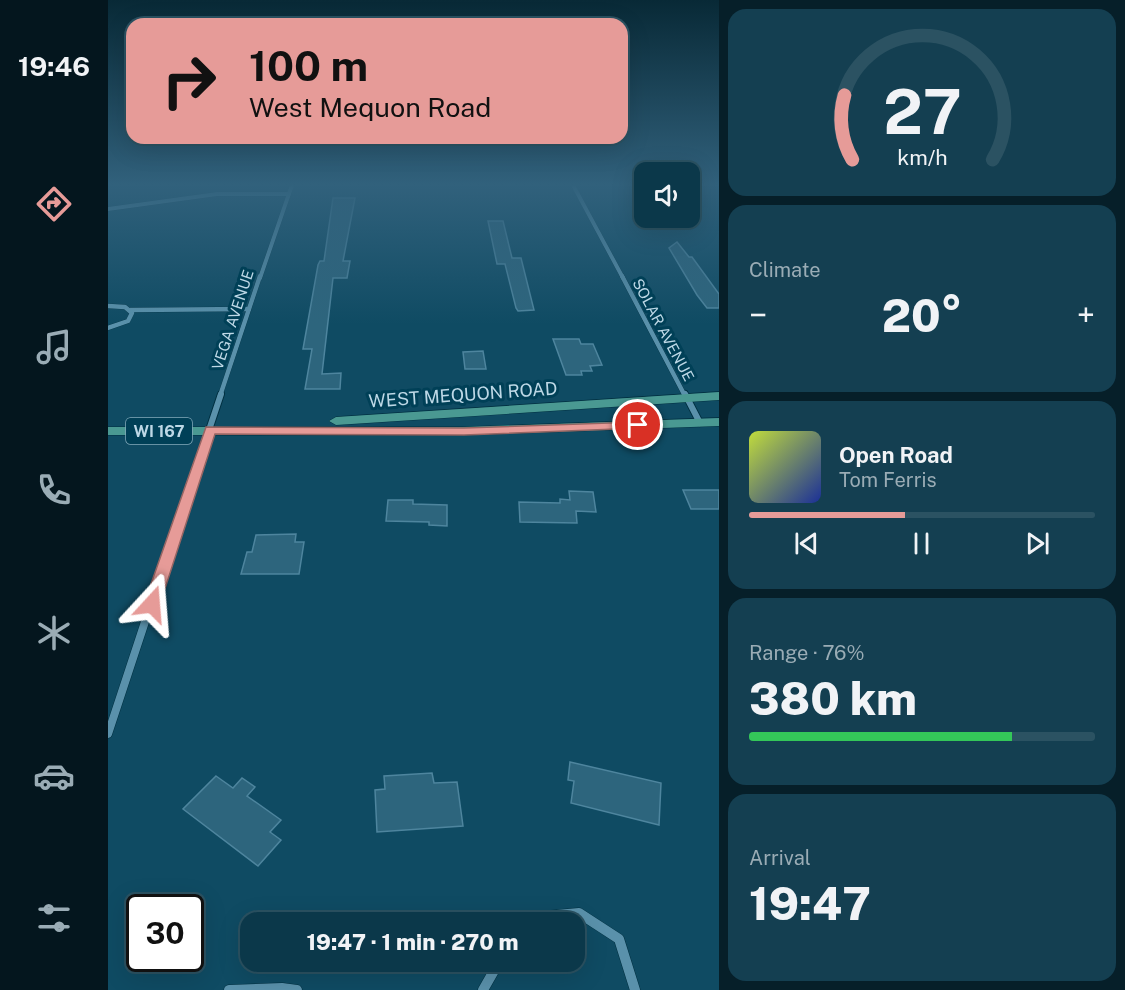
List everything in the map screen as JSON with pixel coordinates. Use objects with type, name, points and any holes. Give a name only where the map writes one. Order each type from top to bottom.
[{"type":"main road","name":"WEST MEQUON ROAD","points":[[210,430],[718,396]]},
{"type":"main road","name":"WEST MEQUON ROAD","points":[[108,431],[475,431],[718,422]]},
{"type":"street","name":"VEGA AVENUE","points":[[108,734],[276,231]]},
{"type":"street","name":"SOLAR AVENUE","points":[[598,231],[700,423]]},
{"type":"street","points":[[108,306],[119,306],[130,310],[249,309]]},
{"type":"street","points":[[108,328],[128,321],[132,317],[130,310]]},
{"type":"street","points":[[585,917],[619,939],[635,990]]},
{"type":"street","points":[[483,990],[493,972]]},
{"type":"street","points":[[229,990],[282,988],[297,990]]},
{"type":"building","points":[[328,231],[349,231],[343,261],[350,261],[347,278],[333,278],[322,374],[341,373],[340,389],[305,389],[312,349],[303,349],[318,265],[320,261],[324,261]]},
{"type":"building","points":[[490,231],[505,231],[512,258],[521,258],[534,310],[518,311],[505,264],[497,264]]},
{"type":"building","points":[[677,242],[689,257],[692,257],[719,294],[719,308],[707,308],[697,295],[669,248]]},
{"type":"building","points":[[553,339],[579,339],[581,344],[593,344],[602,365],[590,366],[592,371],[581,371],[582,375],[566,375]]},
{"type":"building","points":[[483,351],[486,369],[465,369],[463,352]]},
{"type":"building","points":[[683,490],[719,490],[719,509],[691,509]]},
{"type":"building","points":[[569,491],[593,492],[596,512],[576,511],[577,523],[520,522],[519,502],[560,503],[560,499],[570,500]]},
{"type":"building","points":[[388,500],[413,500],[413,504],[447,505],[447,526],[429,525],[429,522],[386,521]]},
{"type":"building","points":[[296,534],[295,542],[304,542],[299,574],[241,574],[247,552],[252,552],[256,535]]},
{"type":"building","points":[[570,762],[661,783],[659,825],[571,803],[574,781],[568,780]]},
{"type":"building","points":[[432,773],[434,783],[457,782],[463,826],[377,832],[375,790],[385,789],[384,776]]},
{"type":"building","points":[[216,776],[233,788],[242,778],[255,787],[247,796],[281,820],[270,832],[281,840],[258,866],[183,809]]},
{"type":"route","points":[[152,604],[210,430],[464,431],[638,425]]}]
